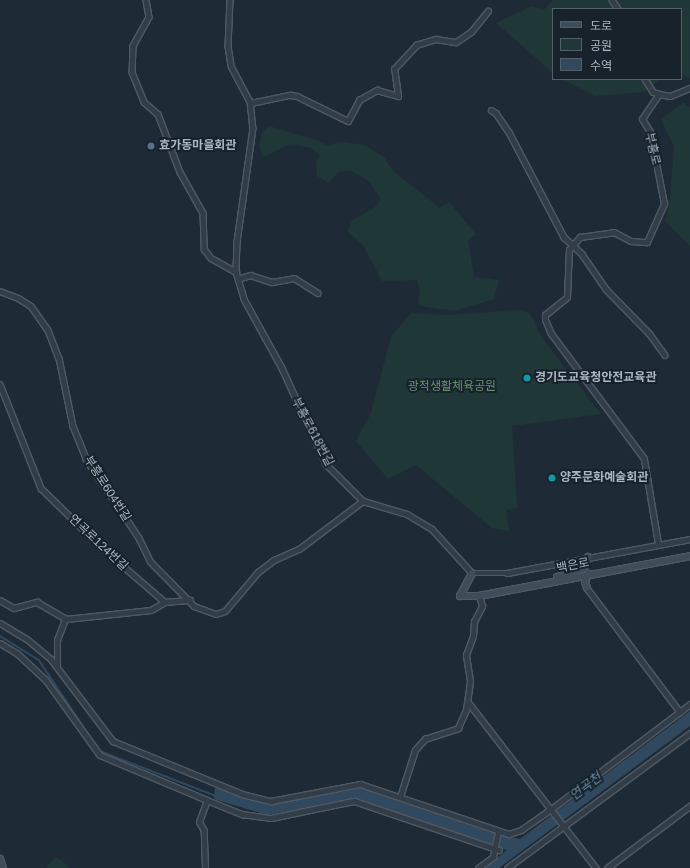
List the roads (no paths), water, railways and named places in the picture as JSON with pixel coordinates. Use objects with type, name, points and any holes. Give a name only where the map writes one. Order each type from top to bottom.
[{"type":"street","points":[[146,0],[149,17],[134,46],[132,72],[144,102],[158,114],[180,172],[203,213],[204,249],[211,258],[236,272]]},
{"type":"street","name":"부흥로618번길","points":[[230,0],[228,46],[231,66],[251,103],[252,147],[237,242],[236,272],[244,299],[282,368],[326,464],[363,501],[407,514],[432,529],[472,573]]},
{"type":"street","points":[[251,103],[297,96],[348,121],[359,100],[377,90],[398,96],[394,69],[416,45],[436,39],[456,42],[471,32],[488,11]]},
{"type":"street","points":[[646,80],[653,92],[670,96],[690,88]]},
{"type":"street","name":"부흥로","points":[[572,245],[580,237],[614,232],[631,241],[642,243],[647,242],[664,204],[650,132],[642,119],[659,94]]},
{"type":"street","points":[[491,110],[496,113],[509,132],[564,237],[582,254],[606,289],[649,333],[665,355]]},
{"type":"street","points":[[572,245],[567,275],[567,297],[545,315],[545,320],[551,334],[644,459],[658,544]]},
{"type":"street","points":[[238,279],[250,275],[257,279],[272,282],[294,278],[318,293]]},
{"type":"street","name":"부흥로604번길","points":[[0,291],[18,298],[31,306],[48,330],[59,358],[73,426],[86,459],[139,538],[150,561],[190,600],[194,606],[216,614],[225,611],[258,572],[274,560],[299,549],[363,501]]},
{"type":"street","name":"연곡로124번길","points":[[0,384],[41,488],[101,547],[165,602]]},
{"type":"street","points":[[472,573],[507,573],[690,539]]},
{"type":"street","name":"백은로","points":[[472,573],[460,596],[479,596],[690,556]]},
{"type":"street","points":[[588,558],[590,574],[585,582],[587,588],[680,712]]},
{"type":"street","points":[[538,584],[584,568],[588,558]]},
{"type":"street","points":[[400,797],[415,750],[425,739],[458,728],[469,703],[470,681],[466,656],[473,636],[474,622],[482,606],[479,596]]},
{"type":"street","points":[[0,600],[14,608],[37,602],[65,619],[151,610],[165,602],[190,600]]},
{"type":"street","points":[[56,666],[57,640],[65,619]]},
{"type":"street","points":[[0,623],[27,639],[56,666],[113,741],[242,794],[271,801],[360,784],[510,834],[522,830],[550,810],[690,704]]},
{"type":"street","points":[[0,643],[18,654],[41,674],[100,755],[207,800],[242,814],[271,818],[354,801],[497,849]]},
{"type":"street","points":[[469,703],[596,868]]},
{"type":"street","points":[[507,868],[690,733]]},
{"type":"street","points":[[205,868],[204,831],[199,822],[207,800]]},
{"type":"street","points":[[606,868],[690,806]]},
{"type":"street","points":[[478,868],[493,857],[497,849],[498,831]]},
{"type":"street","points":[[0,859],[3,868]]},
{"type":"water","points":[[690,711],[690,726],[499,868],[486,868],[507,850],[357,799],[267,815],[214,799],[215,787],[268,805],[363,788],[490,832],[520,839]]},
{"type":"waterway","points":[[0,636],[39,660],[100,751],[216,796]]},
{"type":"place","name":"효가동마을회관","points":[[151,146]]},
{"type":"place","name":"경기도교육청안전교육관","points":[[527,378]]},
{"type":"place","name":"양주문화예술회관","points":[[552,478]]},
{"type":"park label","name":"광적생활체육공원","points":[[452,387]]},
{"type":"water label","name":"연곡천","points":[[586,787]]}]
